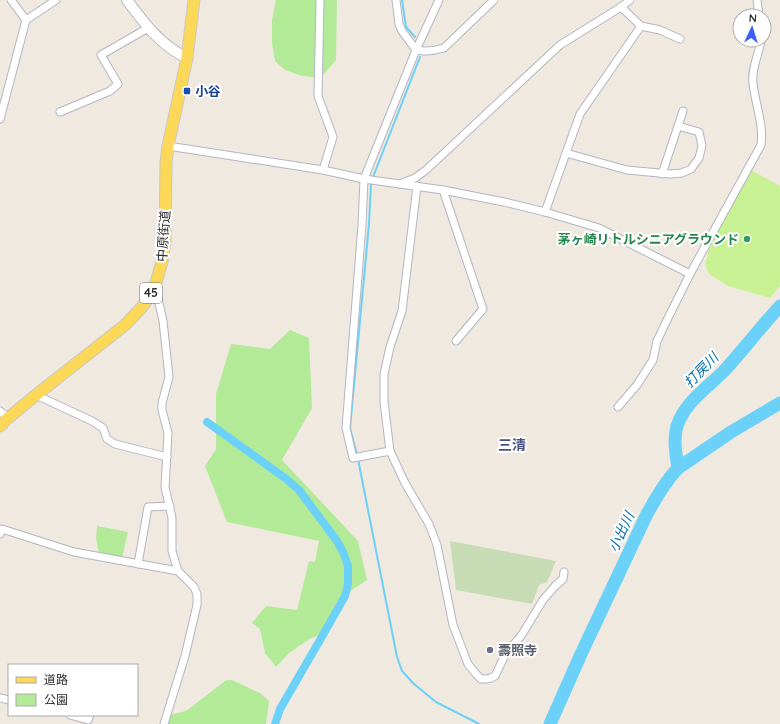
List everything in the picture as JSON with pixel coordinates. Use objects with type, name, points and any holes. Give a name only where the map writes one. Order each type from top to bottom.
[{"type":"main road","name":"中原街道","points":[[0,426],[4,415],[36,395],[126,325],[143,306],[155,286],[165,247],[166,162],[168,146],[187,58],[194,0]]},
{"type":"street","points":[[11,0],[26,20]]},
{"type":"street","points":[[0,119],[3,100],[26,20],[56,0]]},
{"type":"street","points":[[127,0],[148,28],[174,52],[187,58]]},
{"type":"street","points":[[320,0],[318,96],[333,137],[323,170]]},
{"type":"street","points":[[396,0],[399,24],[402,31],[416,50],[424,52],[444,48],[494,0]]},
{"type":"street","points":[[390,451],[353,458],[346,428],[362,225],[369,179],[416,50],[439,0]]},
{"type":"street","points":[[400,184],[415,178],[426,170],[560,45],[630,0]]},
{"type":"street","points":[[621,7],[641,26],[660,30],[680,39]]},
{"type":"street","points":[[545,212],[580,114],[641,26]]},
{"type":"street","points":[[60,112],[110,91],[118,84],[101,54],[148,28]]},
{"type":"street","points":[[618,407],[637,385],[652,360],[657,341],[690,274],[761,145],[762,129],[753,83],[753,71],[759,48]]},
{"type":"street","points":[[662,174],[683,111]]},
{"type":"street","points":[[566,153],[627,170],[662,174],[682,174],[691,169],[699,158],[702,146],[699,132],[678,126]]},
{"type":"street","points":[[168,146],[443,190],[545,212],[599,228],[690,274]]},
{"type":"street","points":[[417,186],[402,311],[390,347],[384,374],[384,402],[390,451],[405,483],[429,524],[437,545],[453,625],[468,664],[481,679],[495,676],[506,653],[521,636],[543,600],[563,579],[564,572]]},
{"type":"street","points":[[443,190],[483,309],[456,341]]},
{"type":"street","points":[[155,286],[163,321],[168,372],[162,410],[168,433],[165,487],[172,518],[172,551],[178,571],[194,587],[197,594],[197,605],[185,656],[164,724]]},
{"type":"street","points":[[36,395],[92,421],[103,428],[107,439],[115,444],[167,458]]},
{"type":"street","points":[[138,564],[148,507],[170,506]]},
{"type":"street","points":[[0,534],[2,529],[74,552],[178,571]]},
{"type":"street","points":[[74,716],[88,720],[90,716]]},
{"type":"green space","points":[[276,0],[337,0],[336,60],[324,74],[313,77],[302,76],[285,70],[275,61],[272,43],[272,20]]},
{"type":"green space","name":"茅ヶ崎リトルシニアグラウンド","points":[[751,170],[780,186],[780,286],[770,298],[728,286],[709,274],[705,264],[707,254],[749,171]]},
{"type":"green space","points":[[290,330],[309,338],[312,408],[282,460],[358,541],[367,580],[343,596],[321,635],[311,638],[289,653],[276,667],[265,653],[260,629],[252,623],[266,606],[297,610],[309,561],[315,562],[319,541],[227,522],[205,466],[216,449],[216,394],[231,344],[270,349]]},
{"type":"green space","points":[[97,526],[128,532],[122,558],[99,554],[96,538]]},
{"type":"green space","points":[[450,541],[556,561],[547,582],[539,585],[532,604],[456,590]]},
{"type":"green space","points":[[227,680],[232,680],[260,693],[269,701],[266,724],[166,724],[169,715],[186,711]]},
{"type":"waterway","points":[[402,0],[406,27],[415,37]]},
{"type":"waterway","points":[[357,455],[350,428],[369,224],[371,184],[420,57]]},
{"type":"waterway","name":"打戻川","points":[[678,468],[675,436],[677,426],[685,410],[697,396],[724,371],[780,306]]},
{"type":"waterway","name":"小出川","points":[[550,724],[646,516],[673,473],[731,432],[780,403]]},
{"type":"waterway","points":[[207,422],[285,478],[299,490],[337,541],[348,566],[348,584],[345,596],[280,709],[275,724]]},
{"type":"waterway","points":[[358,459],[397,657],[402,671],[414,684],[436,702],[479,724]]},
{"type":"place","name":"小谷","points":[[187,91]]},
{"type":"place","name":"茅ヶ崎リトルシニアグラウンド","points":[[747,239]]},
{"type":"place","name":"壽照寺","points":[[490,650]]},
{"type":"district","name":"三清","points":[[512,445]]}]
